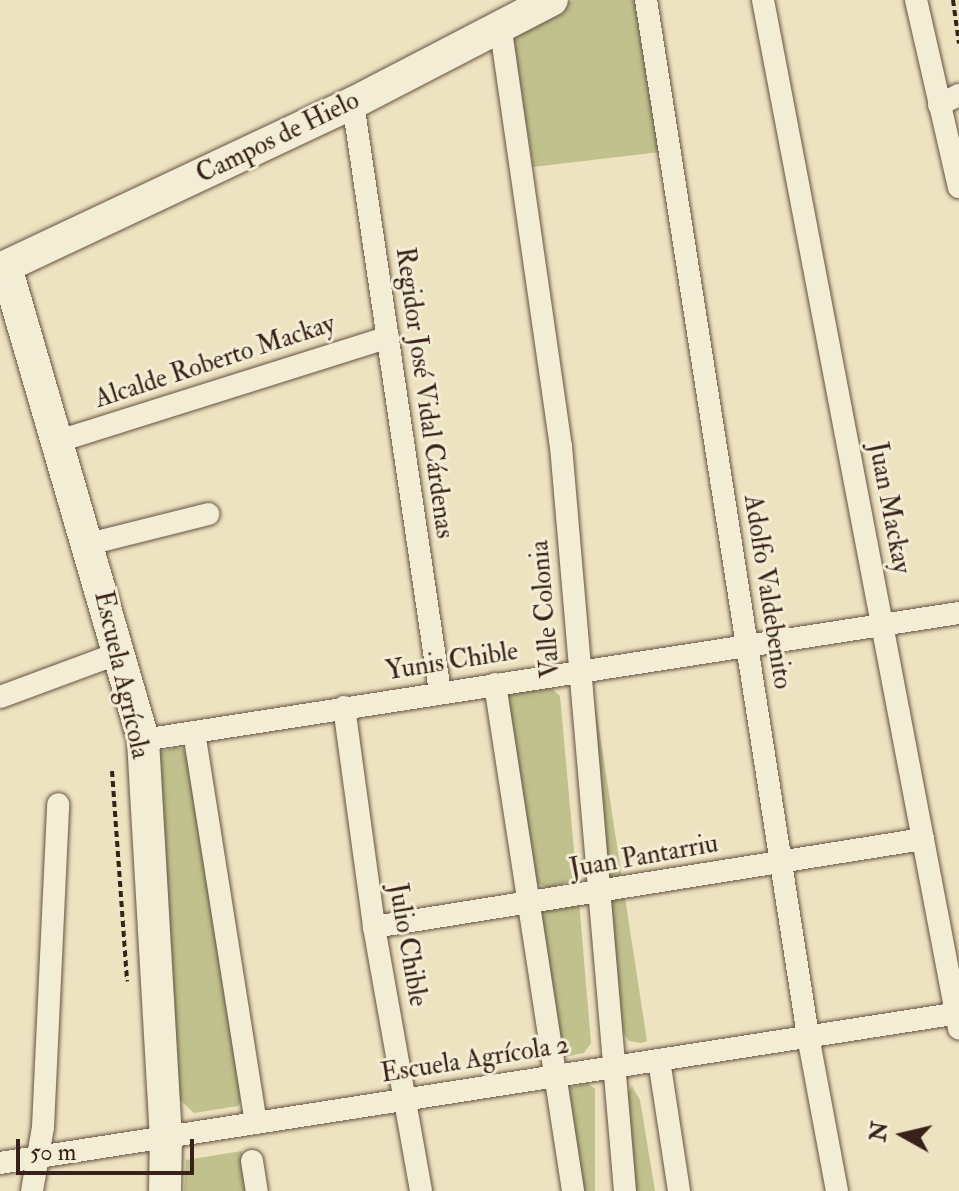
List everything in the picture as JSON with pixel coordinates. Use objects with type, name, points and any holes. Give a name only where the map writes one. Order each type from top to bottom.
[{"type":"street","name":"Campos de Hielo","points":[[3,268],[353,103],[500,24],[552,0]]},
{"type":"street","name":"Adolfo Valdebenito","points":[[646,0],[808,1036],[837,1191]]},
{"type":"street","name":"Juan Mackay","points":[[763,0],[958,1018]]},
{"type":"street","points":[[916,0],[949,100],[959,187]]},
{"type":"street","name":"Valle Colonia","points":[[500,24],[561,446],[625,1191]]},
{"type":"street","name":"Regidor José Vidal Cárdenas","points":[[353,103],[440,692]]},
{"type":"street","name":"Escuela Agrícola","points":[[3,268],[59,441],[143,740],[166,1134],[165,1191]]},
{"type":"street","name":"Alcalde Roberto Mackay","points":[[59,441],[388,337]]},
{"type":"street","points":[[89,544],[208,514]]},
{"type":"street","name":"Yunis Chible","points":[[143,740],[959,613]]},
{"type":"street","points":[[0,697],[119,653]]},
{"type":"street","points":[[495,684],[573,1191]]},
{"type":"street","name":"Julio Chible","points":[[344,707],[374,927],[407,1098],[421,1191]]},
{"type":"street","points":[[194,732],[256,1123]]},
{"type":"street","points":[[32,1191],[39,1158],[58,804]]},
{"type":"street","name":"Juan Pantarriu","points":[[374,927],[598,894],[923,839]]},
{"type":"street","name":"Escuela Agrícola 2","points":[[0,1163],[166,1134],[256,1123],[808,1036],[958,1018]]},
{"type":"street","points":[[659,1060],[679,1191]]},
{"type":"street","points":[[252,1161],[257,1191]]},
{"type":"path","points":[[953,0],[959,44]]},
{"type":"path","points":[[112,771],[127,986]]},
{"type":"green space","points":[[573,0],[638,0],[660,152],[533,167],[512,29]]},
{"type":"green space","points":[[550,687],[560,696],[576,873],[571,881],[548,888],[533,882],[506,695]]},
{"type":"green space","points":[[594,696],[647,1041],[641,1043],[629,1041],[620,1028]]},
{"type":"green space","points":[[177,747],[184,750],[190,768],[243,1098],[238,1106],[194,1113],[180,1100],[154,764],[159,752]]},
{"type":"green space","points":[[579,901],[591,1043],[584,1053],[564,1057],[536,906]]},
{"type":"green space","points":[[587,1083],[595,1089],[595,1191],[582,1191],[566,1089]]},
{"type":"green space","points":[[632,1086],[640,1100],[655,1191],[624,1191],[625,1097]]},
{"type":"green space","points":[[242,1151],[248,1191],[184,1191],[186,1160]]}]
